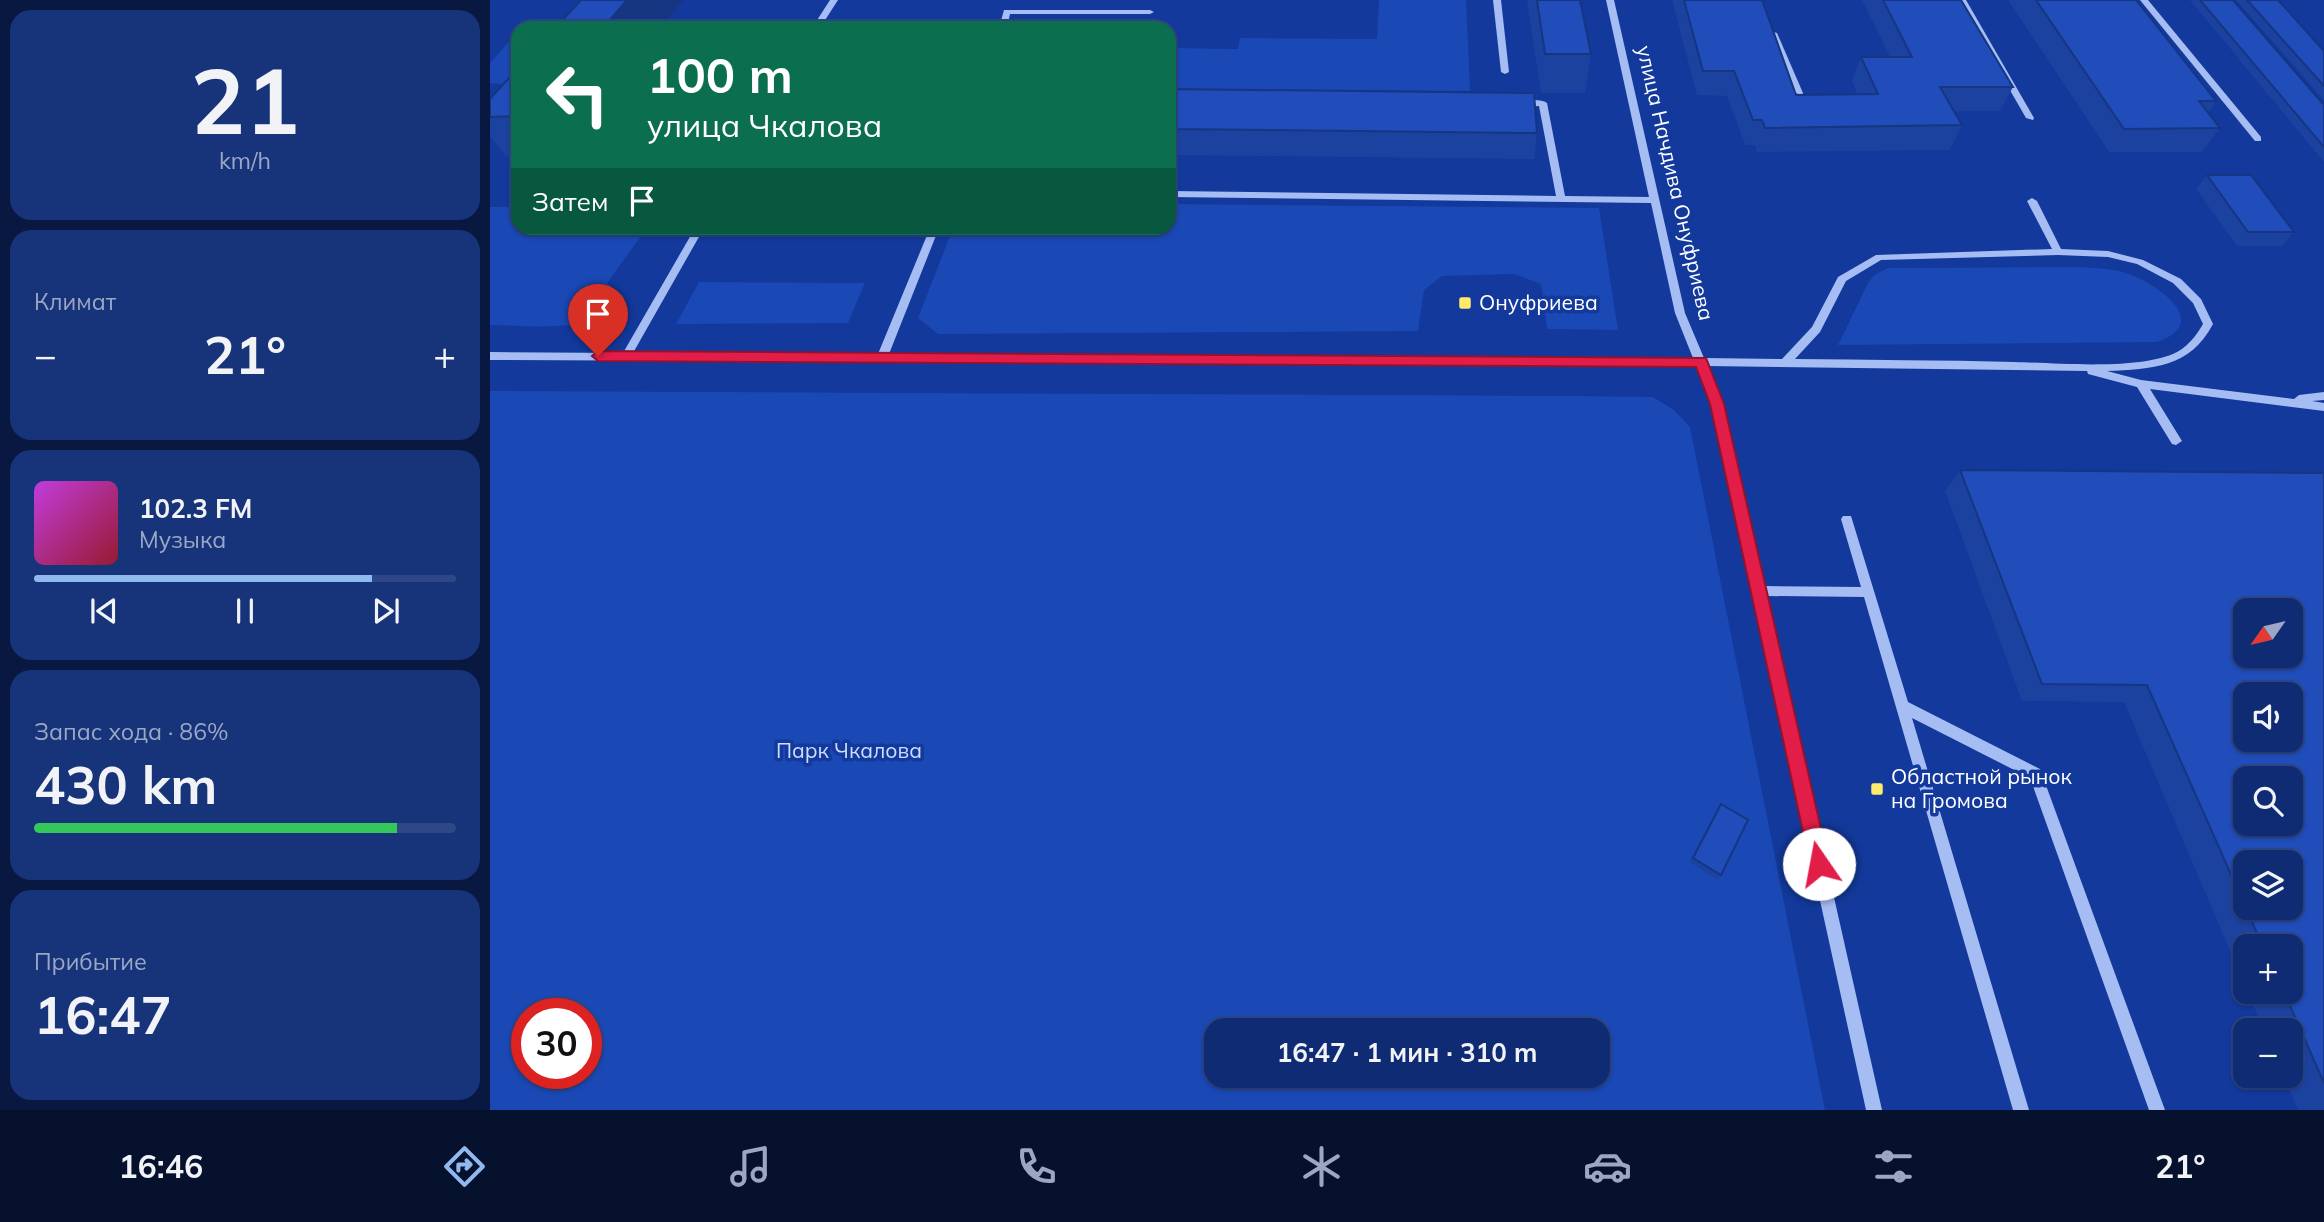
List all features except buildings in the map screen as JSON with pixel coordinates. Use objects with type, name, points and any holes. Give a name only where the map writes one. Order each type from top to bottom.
[{"type":"street","points":[[820,21],[834,0]]},
{"type":"street","points":[[1497,0],[1505,72]]},
{"type":"street","name":"улица Начдива Онуфриева","points":[[1610,0],[1680,313],[1717,404],[1874,1110]]},
{"type":"street","points":[[1962,0],[2030,118]]},
{"type":"street","points":[[2144,0],[2259,139]]},
{"type":"street","points":[[1005,21],[1009,8],[1150,12]]},
{"type":"street","points":[[1769,23],[1799,93]]},
{"type":"street","points":[[1513,104],[1543,103],[1561,199]]},
{"type":"street","points":[[1176,194],[1656,200]]},
{"type":"street","points":[[2032,201],[2058,252]]},
{"type":"street","points":[[626,356],[695,235]]},
{"type":"street","points":[[882,358],[932,235]]},
{"type":"street","points":[[490,356],[1701,362],[2078,367],[2134,365],[2175,357],[2199,341],[2208,324],[2197,301],[2177,281],[2140,262],[2108,254],[2058,252],[1879,257],[1842,279],[1816,329],[1784,363]]},
{"type":"street","points":[[2078,367],[2141,384],[2324,407]]},
{"type":"street","points":[[2141,384],[2176,441]]},
{"type":"street","points":[[2281,400],[2324,396]]},
{"type":"street","points":[[2281,400],[2324,413]]},
{"type":"street","points":[[1847,519],[2021,1110]]},
{"type":"street","points":[[1758,591],[1868,592]]},
{"type":"lane","points":[[1902,706],[2035,774],[2157,1110]]},
{"type":"green space","points":[[1379,0],[1466,0],[1470,91],[1176,89],[1176,48],[1238,49],[1240,38],[1377,39]]},
{"type":"green space","points":[[511,40],[511,85],[490,83],[490,63]]},
{"type":"green space","points":[[1176,204],[1599,208],[1618,330],[1547,329],[1541,284],[1514,274],[1442,276],[1424,290],[1418,331],[938,334],[918,318],[950,235],[1176,235]]},
{"type":"green space","points":[[490,207],[511,207],[511,235],[642,235],[607,283],[625,297],[597,318],[563,326],[490,325]]},
{"type":"green space","points":[[2077,267],[2120,271],[2152,285],[2174,304],[2180,314],[2180,324],[2173,334],[2157,342],[1838,345],[1869,281],[1888,268]]},
{"type":"green space","points":[[699,282],[865,283],[848,323],[676,324]]},
{"type":"green space","name":"Парк Чкалова","points":[[490,391],[1653,397],[1674,410],[1690,427],[1825,1110],[490,1110]]},
{"type":"place","name":"Онуфриева","points":[[1465,303]]},
{"type":"place","name":"Областной рынок на Громова","points":[[1877,789]]},
{"type":"route","points":[[598,356],[1701,362],[1717,404],[1819,864]]}]
